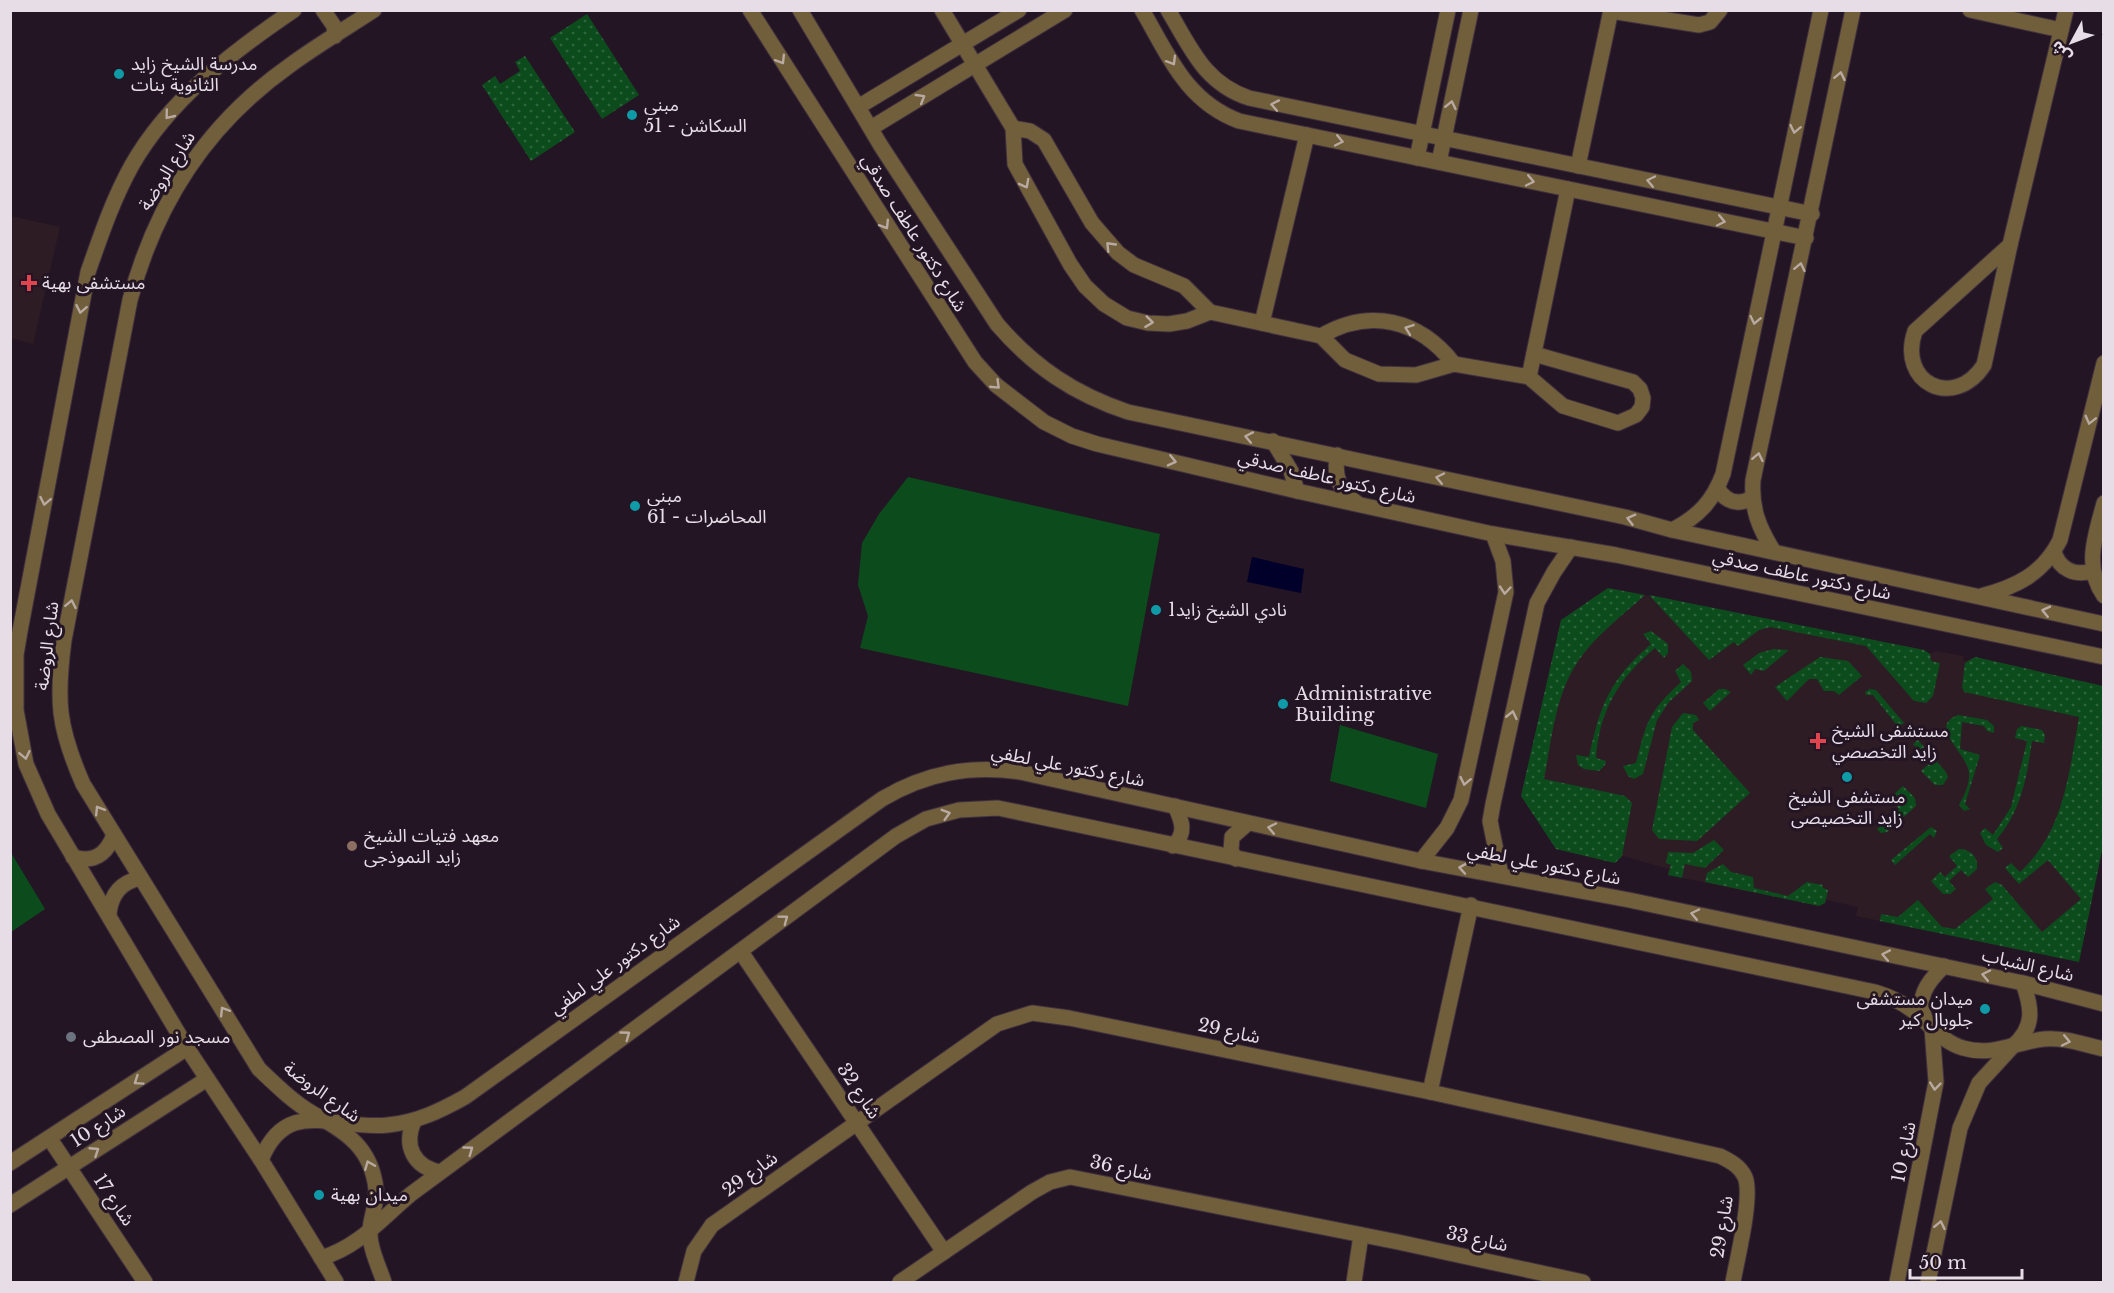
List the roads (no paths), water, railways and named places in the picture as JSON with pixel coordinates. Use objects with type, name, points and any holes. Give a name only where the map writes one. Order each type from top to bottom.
[{"type":"street","name":"شارع الروضة","points":[[294,10],[214,69],[172,112],[133,164],[108,214],[88,272],[16,655],[16,710],[26,764],[48,814],[187,1048],[261,1160],[336,1282]]},
{"type":"street","points":[[323,10],[334,26],[335,36]]},
{"type":"street","name":"شارع الروضة","points":[[374,10],[289,66],[258,90],[216,131],[186,170],[161,212],[142,257],[130,300],[70,607],[58,688],[61,721],[69,753],[83,784],[260,1069],[283,1093],[349,1134],[362,1150],[371,1169],[376,1189],[375,1210],[370,1230],[384,1282]]},
{"type":"street","name":"شارع دكتور عاطف صدقي","points":[[750,10],[956,337],[996,385],[1036,416],[1072,436],[1297,491],[1493,534],[1571,547],[2103,657]]},
{"type":"street","name":"شارع دكتور عاطف صدقي","points":[[800,10],[871,128],[998,324],[1018,348],[1042,370],[1097,402],[1128,412],[1273,441],[2103,624]]},
{"type":"street","points":[[942,10],[1013,128],[1015,164],[1070,264],[1085,286],[1127,318],[1148,323],[1186,321],[1210,312],[1321,336],[1345,360],[1379,374],[1416,375],[1454,364],[1529,378],[1552,398],[1573,411],[1618,423],[1636,415],[1642,407],[1643,398],[1640,389],[1633,382],[1534,354]]},
{"type":"street","points":[[858,107],[1019,10]]},
{"type":"street","points":[[871,128],[1065,10]]},
{"type":"street","points":[[1142,10],[1184,82],[1208,106],[1239,121],[1806,238]]},
{"type":"street","points":[[1168,10],[1208,74],[1233,93],[1265,103],[1812,214]]},
{"type":"street","points":[[1417,158],[1448,10]]},
{"type":"street","points":[[1439,162],[1471,10]]},
{"type":"street","points":[[1578,166],[1611,11],[1699,25],[1710,22],[1720,10]]},
{"type":"street","points":[[1672,530],[1700,513],[1718,489],[1723,474],[1821,10]]},
{"type":"street","points":[[1774,552],[1758,525],[1752,498],[1853,10]]},
{"type":"street","points":[[1970,10],[2061,30]]},
{"type":"street","points":[[2010,245],[1915,331],[1910,346],[1911,361],[1919,375],[1931,385],[1947,389],[1962,386],[1975,378],[1984,365],[2066,10]]},
{"type":"street","points":[[1013,128],[1030,131],[1044,140],[1092,223],[1118,253],[1134,265],[1184,286],[1210,312]]},
{"type":"street","points":[[1262,323],[1307,135]]},
{"type":"street","points":[[1529,378],[1568,189]]},
{"type":"street","points":[[1321,336],[1354,321],[1374,320],[1392,323],[1411,328],[1428,337],[1454,364]]},
{"type":"street","points":[[1982,596],[2024,582],[2041,569],[2054,552],[2060,540],[2103,363]]},
{"type":"street","points":[[1273,441],[1291,471],[1297,491]]},
{"type":"street","points":[[1337,455],[1335,470],[1338,484],[1346,495],[1357,503]]},
{"type":"street","points":[[1718,489],[1726,499],[1732,502],[1739,503],[1752,498]]},
{"type":"street","points":[[2103,503],[2091,555],[2093,571],[2103,596]]},
{"type":"street","points":[[1421,861],[1447,828],[1457,811],[1463,789],[1506,592],[1503,561],[1493,534]]},
{"type":"street","points":[[1501,875],[1490,821],[1492,804],[1537,603],[1571,547]]},
{"type":"street","points":[[2054,552],[2057,559],[2069,570],[2085,573],[2093,571]]},
{"type":"street","name":"شارع دكتور علي لطفي","points":[[261,1160],[268,1143],[288,1125],[314,1119],[386,1126],[414,1121],[440,1111],[465,1096],[903,787],[948,772],[996,769],[1421,861],[1501,875],[1944,966]]},
{"type":"street","points":[[1173,846],[1182,835],[1183,829],[1174,806]]},
{"type":"street","points":[[321,1258],[348,1248],[440,1172],[896,836],[926,819],[959,810],[998,808],[1173,846],[1471,905],[1875,992],[1896,1000],[1945,1039],[1961,1048],[1978,1052],[1996,1051],[2055,1039],[2103,1049]]},
{"type":"street","points":[[1236,858],[1231,851],[1232,837],[1248,823]]},
{"type":"street","points":[[73,857],[94,859],[103,854],[114,836]]},
{"type":"street","points":[[109,914],[110,903],[122,886],[141,878]]},
{"type":"street","points":[[1430,1092],[1471,905]]},
{"type":"street","name":"شارع 32","points":[[741,952],[944,1252]]},
{"type":"street","points":[[1932,1028],[1924,1016],[1921,1003],[1924,990],[1944,966]]},
{"type":"street","name":"شارع الشباب","points":[[1944,966],[2024,983],[2103,1004]]},
{"type":"street","points":[[1928,1282],[1960,1128],[1979,1083],[2022,1038],[2032,1015],[2024,983]]},
{"type":"street","name":"شارع 29","points":[[686,1282],[694,1251],[712,1225],[997,1024],[1032,1013],[1069,1018],[1430,1092],[1701,1151],[1734,1163],[1744,1175],[1748,1191],[1733,1282]]},
{"type":"street","name":"شارع 10","points":[[1897,1282],[1936,1082],[1932,1028]]},
{"type":"street","name":"شارع 10","points":[[10,1163],[187,1048]]},
{"type":"street","name":"شارع 10","points":[[10,1205],[207,1079]]},
{"type":"street","points":[[414,1121],[409,1132],[412,1154],[419,1164],[440,1172]]},
{"type":"street","name":"شارع 17","points":[[50,1139],[145,1282]]},
{"type":"street","name":"شارع 36","points":[[900,1282],[1032,1192],[1050,1182],[1070,1178],[1361,1235]]},
{"type":"street","points":[[1354,1282],[1361,1235]]},
{"type":"street","name":"شارع 33","points":[[1361,1235],[1583,1282]]},
{"type":"water","points":[[1252,557],[1304,569],[1301,593],[1247,582]]},
{"type":"place","name":"مدرسة الشيخ زايد الثانوية بنات","points":[[119,74]]},
{"type":"place","name":"مبنى السكاشن - 51","points":[[632,115]]},
{"type":"place","name":"مستشفى بهية","points":[[29,283]]},
{"type":"place","name":"مبنى المحاضرات - 61","points":[[635,506]]},
{"type":"place","name":"نادي الشيخ زايد1","points":[[1156,610]]},
{"type":"place","name":"Administrative Building","points":[[1283,704]]},
{"type":"place","name":"مستشفى الشيخ زايد التخصصي","points":[[1818,741]]},
{"type":"place","name":"مستشفى الشيخ زايد التخصيصى","points":[[1847,777]]},
{"type":"place","name":"معهد فتيات الشيخ زايد النموذجى","points":[[352,846]]},
{"type":"place","name":"ميدان مستشفى جلوبال كير","points":[[1985,1009]]},
{"type":"place","name":"مسجد نور المصطفى","points":[[71,1037]]},
{"type":"place","name":"ميدان بهية","points":[[319,1195]]}]
